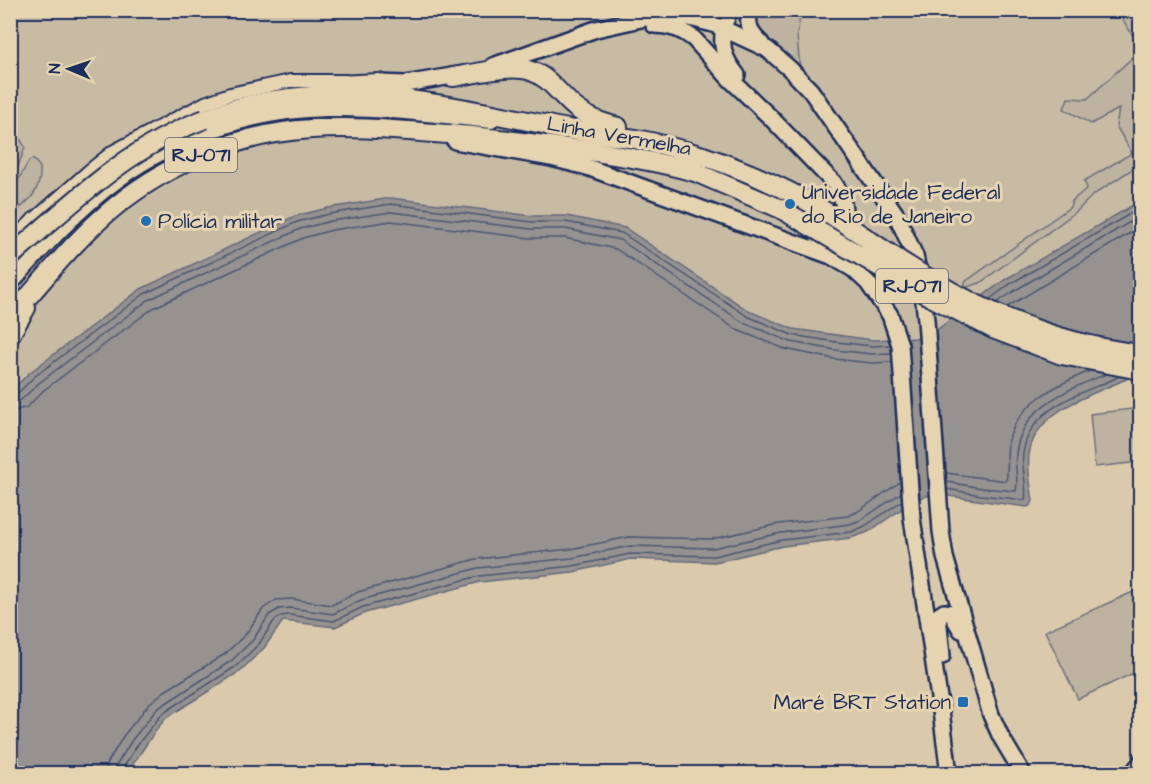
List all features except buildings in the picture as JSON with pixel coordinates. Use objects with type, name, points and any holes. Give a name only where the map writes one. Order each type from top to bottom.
[{"type":"highway","points":[[749,10],[748,23],[752,33],[811,91],[897,216],[915,256],[926,320],[941,531],[945,556],[991,715],[1023,774]]},
{"type":"highway","points":[[453,77],[497,65],[557,42],[650,17],[690,18],[723,28],[767,49]]},
{"type":"highway","points":[[610,27],[663,25],[680,30],[694,39],[841,193],[844,212],[841,225],[832,234],[817,237],[772,223],[716,212]]},
{"type":"highway","points":[[723,28],[722,47],[725,58],[769,116]]},
{"type":"highway","points":[[208,118],[262,94],[302,88],[379,83],[405,84],[514,69],[532,71],[550,83],[586,116],[668,146]]},
{"type":"highway","name":"Linha Vermelha","points":[[10,257],[95,182],[117,166],[159,140],[208,118],[247,106],[293,99],[377,97],[487,111],[579,131],[668,146],[929,296],[993,329],[1062,355],[1140,370]]},
{"type":"highway","name":"Linha Vermelha","points":[[10,318],[93,226],[116,205],[166,172],[193,159],[251,138],[282,132],[343,128],[497,138],[699,164],[732,165],[795,195],[928,278],[999,314],[1067,339],[1140,354]]},
{"type":"highway","name":"Linha Vermelha","points":[[405,131],[568,162],[716,212]]},
{"type":"highway","points":[[716,212],[831,256],[853,269],[868,284],[890,315],[900,345],[912,518],[948,766]]},
{"type":"highway","points":[[10,335],[40,283]]},
{"type":"highway","points":[[948,766],[952,733],[937,621],[941,614],[948,611],[954,616],[974,657]]},
{"type":"main road","name":"Linha Vermelha","points":[[10,285],[40,252],[117,180],[178,145],[260,117],[302,111],[351,109],[423,114],[579,131]]},
{"type":"main road","points":[[10,257],[34,220]]},
{"type":"street","points":[[650,17],[683,10]]},
{"type":"street","points":[[723,28],[732,10]]},
{"type":"street","points":[[10,241],[114,151],[205,103],[241,91],[290,81],[379,83]]},
{"type":"street","points":[[1128,774],[1140,759]]},
{"type":"shaded area","name":"Universidade Federal do Rio de Janeiro","points":[[11,11],[1140,11],[1140,201],[1006,279],[931,334],[915,338],[873,340],[793,329],[749,310],[567,216],[533,216],[391,198],[295,216],[141,289],[29,373],[11,392]]},
{"type":"shaded area","points":[[755,11],[801,11],[797,36],[800,69],[797,69],[753,27]]},
{"type":"shaded area","points":[[1124,11],[1140,11],[1140,47],[1123,20]]},
{"type":"shaded area","points":[[1133,57],[1140,62],[1140,164],[1093,195],[1077,211],[980,283],[964,288],[965,282],[1070,207],[1072,201],[1087,188],[1084,181],[1132,153],[1116,126],[1119,109],[1091,124],[1064,109],[1068,98],[1087,99]]},
{"type":"shaded area","points":[[11,124],[25,147],[18,167],[11,170]]},
{"type":"shaded area","points":[[33,159],[40,167],[39,182],[29,200],[11,214],[11,193],[29,161]]},
{"type":"shaded area","points":[[1140,408],[1140,462],[1095,467],[1090,414]]},
{"type":"shaded area","points":[[1140,589],[1140,670],[1078,699],[1045,631]]},
{"type":"water","points":[[391,198],[533,216],[567,216],[625,228],[749,311],[793,329],[873,340],[915,338],[931,334],[1006,279],[1140,201],[1140,372],[1073,403],[1057,412],[1044,424],[1034,438],[1029,455],[1033,501],[1027,507],[934,494],[916,499],[868,532],[851,538],[783,546],[715,562],[631,559],[573,572],[480,582],[365,613],[335,627],[283,621],[264,648],[239,672],[166,718],[127,773],[11,773],[10,392],[29,373],[141,289],[295,216]]},
{"type":"place","name":"Universidade Federal do Rio de Janeiro","points":[[790,204]]},
{"type":"place","name":"Polícia militar","points":[[146,221]]},
{"type":"place","name":"Maré BRT Station","points":[[963,702]]}]
